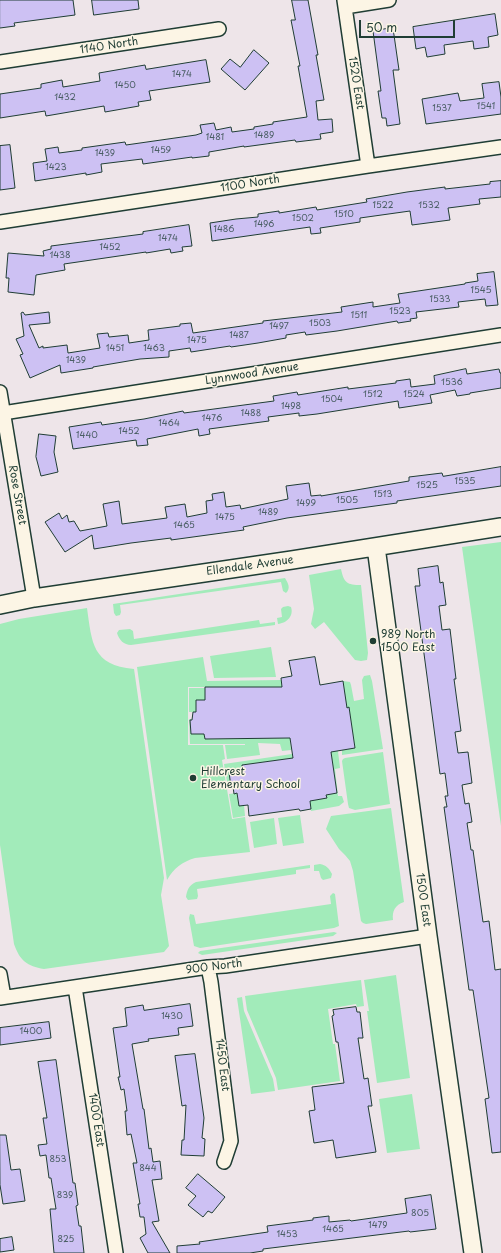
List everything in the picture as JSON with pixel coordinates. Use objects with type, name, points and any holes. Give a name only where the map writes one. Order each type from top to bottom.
[{"type":"street","points":[[344,3],[389,0]]},
{"type":"street","name":"1520 East","points":[[344,3],[368,166]]},
{"type":"street","name":"1140 North","points":[[0,62],[218,29]]},
{"type":"street","name":"1100 North","points":[[0,222],[501,147]]},
{"type":"street","name":"Lynnwood Avenue","points":[[3,412],[501,334]]},
{"type":"street","name":"Rose Street","points":[[0,392],[34,598]]},
{"type":"street","name":"Ellendale Avenue","points":[[0,605],[34,598],[501,527]]},
{"type":"street","name":"1500 East","points":[[376,547],[469,1252]]},
{"type":"street","name":"900 North","points":[[2,997],[428,936]]},
{"type":"street","name":"1450 East","points":[[208,967],[231,1141],[224,1162]]},
{"type":"street","points":[[0,974],[2,997]]},
{"type":"street","name":"1400 East","points":[[75,987],[116,1253]]},
{"type":"green space","points":[[501,542],[501,826],[462,547]]},
{"type":"green space","points":[[341,569],[343,577],[349,584],[361,585],[368,653],[367,660],[355,660],[324,622],[315,629],[311,624],[314,609],[309,575]]},
{"type":"green space","points":[[285,578],[289,587],[286,593],[283,591],[281,582],[120,605],[120,615],[116,616],[114,613],[113,604]]},
{"type":"green space","points":[[288,606],[291,607],[292,610],[291,616],[287,621],[278,624],[277,618],[282,617],[281,609]]},
{"type":"green space","points":[[87,608],[93,642],[102,657],[110,663],[120,667],[134,669],[164,878],[161,895],[169,946],[164,952],[44,969],[25,962],[19,955],[14,944],[0,845],[0,624],[19,619]]},
{"type":"green space","points":[[259,620],[260,624],[275,622],[275,625],[131,645],[122,642],[117,633],[119,630],[130,629],[133,631],[134,639]]},
{"type":"green space","points":[[271,647],[276,677],[214,678],[210,656]]},
{"type":"green space","points":[[203,657],[207,681],[281,680],[282,687],[188,687],[188,745],[223,745],[225,759],[222,760],[232,819],[245,817],[250,852],[195,858],[186,861],[172,872],[167,880],[137,667]]},
{"type":"green space","points":[[370,675],[383,749],[342,755],[342,750],[355,748],[349,708],[341,708],[343,681],[350,682],[354,701],[364,699],[362,680],[364,676]]},
{"type":"green space","points":[[189,688],[205,688],[205,700],[196,700],[196,712],[189,712]]},
{"type":"green space","points":[[189,719],[192,719],[190,720],[191,734],[204,734],[205,739],[290,738],[291,750],[282,751],[280,744],[258,743],[260,755],[227,759],[225,745],[245,744],[190,744]]},
{"type":"green space","points":[[338,751],[340,768],[335,769],[338,796],[342,796],[344,802],[339,806],[311,811],[310,801],[326,798],[326,795],[337,793],[331,752]]},
{"type":"green space","points":[[383,752],[390,804],[355,810],[349,808],[342,761],[343,759]]},
{"type":"green space","points":[[292,754],[293,758],[242,765],[242,769],[229,772],[231,787],[228,787],[224,764]]},
{"type":"green space","points":[[237,793],[239,805],[244,805],[245,816],[233,818],[229,794]]},
{"type":"green space","points":[[391,808],[404,902],[398,905],[395,909],[393,920],[366,924],[361,921],[350,861],[339,849],[326,829],[331,816]]},
{"type":"green space","points":[[300,815],[304,843],[283,846],[278,818]]},
{"type":"green space","points":[[274,818],[277,844],[254,848],[250,822]]},
{"type":"green space","points":[[320,864],[328,868],[332,874],[331,878],[323,880],[319,871],[314,871],[314,865]]},
{"type":"green space","points":[[310,865],[310,868],[296,870],[296,874],[197,889],[197,899],[188,900],[186,897],[189,888],[196,882]]},
{"type":"green space","points":[[333,893],[335,894],[339,926],[334,928],[200,948],[194,946],[189,918],[190,914],[194,915],[196,924],[331,904],[330,896]]},
{"type":"green space","points":[[334,932],[337,933],[333,936],[202,955],[198,953],[200,951]]},
{"type":"green space","points":[[396,975],[410,1078],[377,1083],[364,980]]},
{"type":"green space","points":[[361,980],[364,1006],[357,1007],[356,1004],[328,1009],[340,1081],[278,1090],[276,1078],[247,1010],[245,996]]},
{"type":"green space","points":[[242,997],[244,1011],[273,1079],[275,1091],[251,1094],[237,998]]},
{"type":"green space","points":[[412,1094],[420,1149],[387,1153],[379,1099]]},
{"type":"building","points":[[0,0],[73,0],[75,15],[14,23],[15,26],[0,28]]},
{"type":"building","points":[[92,0],[138,0],[139,9],[94,15]]},
{"type":"building","points":[[292,0],[308,0],[324,100],[316,101],[318,120],[332,119],[333,132],[320,134],[321,139],[296,142],[295,140],[244,146],[209,152],[209,156],[143,164],[142,159],[101,164],[102,172],[35,181],[33,163],[47,161],[45,149],[58,147],[59,153],[125,142],[126,145],[196,135],[202,133],[200,125],[214,123],[216,130],[231,127],[232,132],[254,129],[254,127],[273,124],[273,122],[307,117],[298,66],[300,66],[291,20],[295,20]]},
{"type":"building","points":[[495,14],[498,35],[488,37],[489,47],[474,49],[473,41],[444,45],[445,54],[427,57],[425,47],[416,49],[413,27]]},
{"type":"building","points":[[393,28],[399,70],[393,70],[400,124],[387,126],[386,118],[382,118],[378,91],[381,91],[373,31]]},
{"type":"building","points":[[254,50],[269,63],[245,90],[221,69],[230,59],[240,67]]},
{"type":"building","points":[[206,60],[210,82],[149,91],[151,100],[138,102],[139,106],[105,112],[104,106],[46,116],[45,111],[0,118],[0,94],[41,88],[41,84],[62,80],[63,87],[100,81],[99,73],[145,65],[146,69]]},
{"type":"building","points":[[499,82],[501,114],[426,124],[422,99],[458,93],[460,101],[484,98],[482,84]]},
{"type":"building","points":[[10,145],[15,188],[0,190],[0,146]]},
{"type":"building","points":[[501,181],[501,197],[479,199],[480,204],[448,208],[450,220],[412,225],[410,211],[360,218],[360,222],[320,228],[321,233],[311,234],[310,227],[212,241],[210,223],[258,217],[258,214],[279,211],[279,213],[316,207],[317,210],[367,202],[366,199],[407,192],[445,187],[445,189],[490,184],[490,182]]},
{"type":"building","points":[[189,225],[192,246],[182,247],[183,251],[171,253],[170,249],[64,264],[65,270],[36,275],[34,295],[8,292],[9,278],[6,278],[8,253],[44,256],[43,251],[51,249],[51,246],[143,234],[143,232]]},
{"type":"building","points":[[494,272],[498,305],[486,306],[485,299],[458,302],[459,307],[416,312],[417,318],[410,319],[411,321],[398,323],[397,321],[306,335],[305,332],[286,335],[286,338],[258,343],[191,352],[190,348],[169,351],[169,357],[140,359],[61,373],[60,365],[30,378],[20,355],[23,354],[16,339],[24,336],[21,313],[23,312],[25,315],[49,312],[50,323],[29,325],[39,348],[43,346],[43,348],[67,345],[68,353],[100,348],[97,334],[108,333],[109,337],[128,335],[129,343],[149,340],[148,330],[180,326],[180,324],[191,323],[193,333],[263,323],[263,321],[342,312],[341,307],[373,302],[373,307],[400,303],[398,294],[465,284],[478,281],[477,274]]},
{"type":"building","points":[[466,369],[467,374],[499,369],[501,373],[501,388],[457,396],[455,390],[430,395],[432,403],[399,408],[398,401],[317,414],[299,416],[299,413],[268,417],[269,421],[209,429],[210,434],[199,436],[198,429],[147,439],[148,445],[137,446],[136,440],[73,449],[69,427],[101,422],[102,425],[144,419],[183,411],[184,413],[274,401],[273,396],[297,392],[298,395],[348,387],[348,389],[396,383],[396,381],[410,379],[411,387],[435,384],[434,376]]},
{"type":"building","points":[[39,434],[56,436],[54,452],[58,472],[41,476],[36,457]]},
{"type":"building","points":[[501,467],[501,486],[397,501],[397,503],[287,518],[243,527],[244,530],[171,540],[171,538],[94,549],[92,535],[65,552],[45,522],[59,513],[62,519],[67,515],[69,522],[74,521],[80,531],[107,526],[103,504],[119,501],[122,524],[167,518],[165,507],[185,504],[187,517],[207,513],[206,501],[213,500],[212,494],[224,492],[226,507],[240,505],[241,509],[288,499],[286,486],[309,483],[311,496],[321,496],[409,481],[409,477],[442,473],[443,476]]},
{"type":"building","points":[[438,566],[440,583],[443,582],[446,605],[439,606],[442,630],[450,629],[456,679],[454,679],[461,731],[455,732],[458,753],[468,752],[472,783],[462,785],[465,804],[469,803],[472,822],[467,823],[471,850],[473,850],[483,922],[489,921],[495,970],[501,969],[501,1152],[492,1153],[485,1099],[489,1098],[473,990],[469,990],[444,807],[447,807],[445,796],[448,796],[445,773],[440,774],[415,586],[420,586],[418,569]]},
{"type":"building","points":[[315,657],[320,685],[343,681],[347,708],[349,707],[355,748],[331,752],[337,793],[326,795],[327,798],[310,801],[311,809],[300,811],[299,809],[249,816],[248,805],[239,806],[237,793],[234,794],[233,786],[231,787],[229,772],[242,769],[242,765],[293,758],[290,738],[205,739],[204,734],[191,734],[190,720],[192,720],[193,712],[196,712],[196,700],[205,700],[205,687],[282,687],[281,678],[292,676],[289,661]]},
{"type":"building","points":[[190,1004],[193,1026],[178,1028],[179,1035],[148,1039],[149,1041],[132,1044],[144,1109],[149,1149],[151,1148],[153,1162],[160,1161],[162,1179],[152,1180],[159,1221],[152,1222],[170,1253],[148,1253],[140,1238],[146,1234],[144,1217],[140,1217],[138,1204],[140,1204],[133,1163],[137,1163],[131,1134],[127,1135],[125,1111],[127,1111],[124,1089],[121,1090],[118,1077],[120,1077],[113,1028],[127,1026],[125,1008],[143,1005],[144,1010]]},
{"type":"building","points":[[356,1007],[357,1012],[360,1012],[363,1038],[358,1038],[364,1079],[368,1078],[372,1106],[368,1106],[376,1152],[336,1158],[333,1140],[314,1143],[309,1111],[315,1110],[312,1087],[344,1083],[338,1042],[336,1042],[332,1016],[334,1015],[333,1010]]},
{"type":"building","points":[[49,1022],[51,1038],[0,1045],[0,1028]]},
{"type":"building","points":[[195,1054],[204,1118],[202,1138],[205,1139],[204,1156],[181,1155],[182,1140],[184,1140],[186,1105],[182,1106],[175,1056]]},
{"type":"building","points":[[56,1060],[84,1253],[54,1253],[50,1209],[56,1209],[51,1178],[49,1178],[46,1155],[40,1156],[38,1145],[47,1144],[43,1118],[47,1118],[38,1062]]},
{"type":"building","points":[[0,1135],[6,1135],[11,1170],[20,1169],[25,1201],[3,1204],[0,1185]]},
{"type":"building","points":[[198,1174],[225,1197],[212,1213],[208,1211],[203,1217],[188,1205],[196,1196],[186,1188]]},
{"type":"building","points":[[431,1195],[436,1229],[263,1249],[263,1251],[250,1253],[177,1253],[177,1246],[200,1244],[199,1242],[268,1232],[267,1226],[313,1220],[313,1218],[329,1216],[329,1222],[351,1221],[407,1213],[405,1199]]},
{"type":"building","points":[[12,1237],[14,1250],[0,1252],[0,1239]]},
{"type":"place","name":"989 North 1500 East","points":[[373,641]]},
{"type":"place","name":"Hillcrest Elementary School","points":[[193,778]]}]
